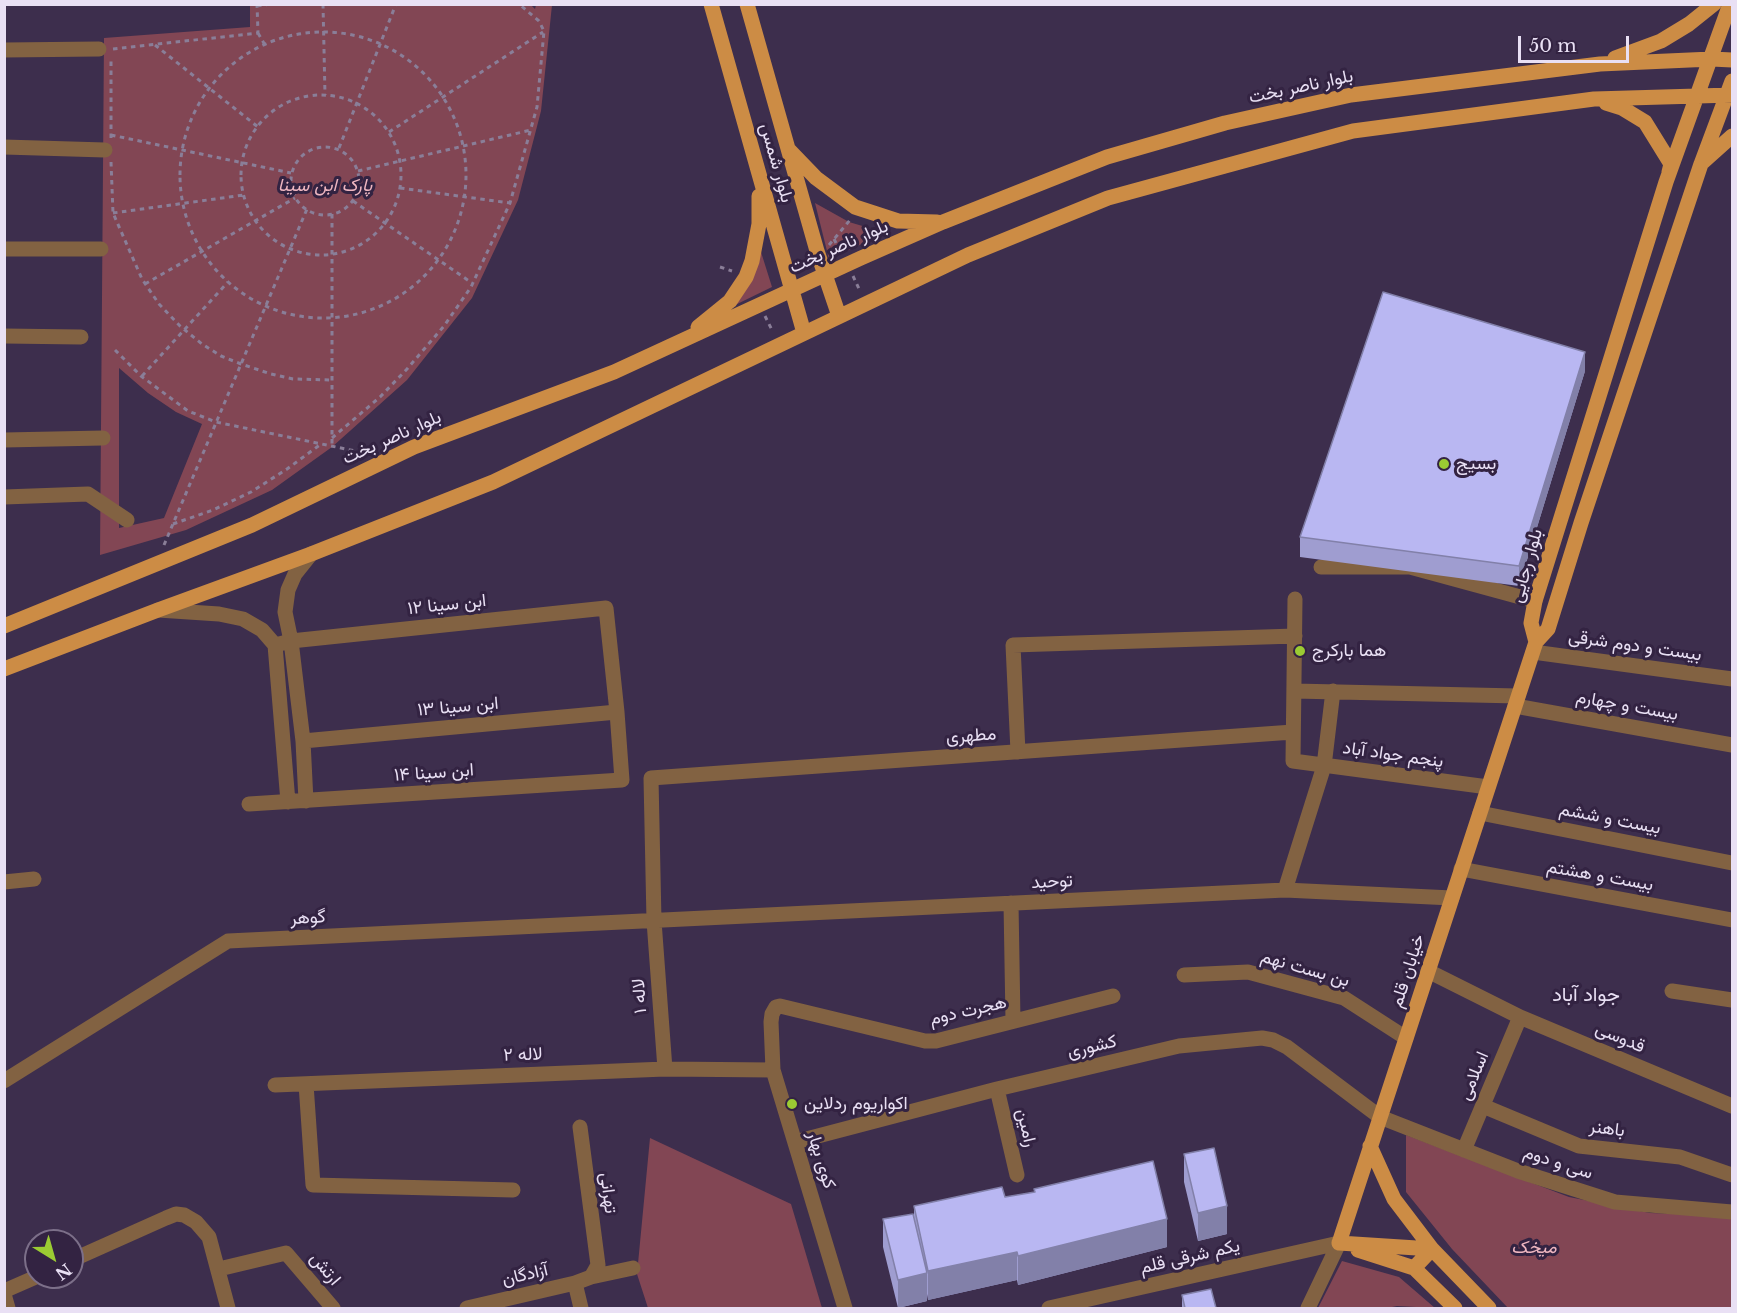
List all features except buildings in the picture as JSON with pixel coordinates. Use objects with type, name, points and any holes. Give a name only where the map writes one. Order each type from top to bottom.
[{"type":"main road","name":"بلوار شمس","points":[[711,4],[804,333]]},
{"type":"main road","name":"بلوار شمس","points":[[747,4],[839,316]]},
{"type":"main road","points":[[1599,64],[1661,41],[1689,24],[1714,4]]},
{"type":"main road","name":"بلوار رجایی","points":[[1534,647],[1531,623],[1535,602],[1666,182],[1730,4]]},
{"type":"main road","name":"بلوار ناصر بخت","points":[[4,626],[252,525],[388,459],[453,432],[614,372],[791,289],[943,222],[1107,158],[1225,123],[1351,95],[1599,64],[1732,60]]},
{"type":"main road","points":[[4,669],[311,554],[493,482],[968,255],[1108,198],[1353,131],[1594,99],[1697,96],[1731,90]]},
{"type":"main road","points":[[1534,647],[1548,629],[1701,164],[1731,90]]},
{"type":"main road","points":[[1594,99],[1622,108],[1645,122],[1671,164],[1666,182]]},
{"type":"main road","points":[[1701,164],[1732,136]]},
{"type":"main road","points":[[788,148],[816,178],[855,207],[898,221],[943,222]]},
{"type":"main road","points":[[681,341],[730,301],[746,277],[752,261],[759,224],[759,178]]},
{"type":"main road","name":"خیابان قلم","points":[[1338,1243],[1534,647]]},
{"type":"main road","points":[[4,678],[22,662]]},
{"type":"main road","points":[[1370,1146],[1394,1199],[1432,1249],[1490,1308]]},
{"type":"main road","points":[[1338,1243],[1432,1249]]},
{"type":"main road","points":[[1338,1243],[1414,1268],[1455,1308]]},
{"type":"main road","points":[[1414,1268],[1432,1249]]},
{"type":"street","points":[[4,50],[105,49]]},
{"type":"street","points":[[4,147],[110,147]]},
{"type":"street","points":[[4,249],[101,249]]},
{"type":"street","points":[[4,336],[81,337]]},
{"type":"street","points":[[4,440],[103,438]]},
{"type":"street","points":[[4,497],[88,494],[127,520]]},
{"type":"street","points":[[306,801],[303,741],[291,641],[285,612],[288,590],[295,574],[311,554]]},
{"type":"street","points":[[1321,567],[1410,567],[1535,602]]},
{"type":"street","points":[[1293,732],[1295,599]]},
{"type":"street","name":"ابن سینا ۱۲","points":[[275,645],[291,641],[606,608],[617,712]]},
{"type":"street","points":[[158,610],[219,614],[243,619],[262,630],[275,645],[288,802]]},
{"type":"street","points":[[1018,752],[1014,645],[1294,636]]},
{"type":"street","name":"بیست و دوم شرقی","points":[[1534,647],[1732,679]]},
{"type":"street","name":"بیست و چهارم","points":[[1294,690],[1517,701],[1732,745]]},
{"type":"street","points":[[1285,890],[1324,766],[1333,691]]},
{"type":"street","name":"ابن سینا ۱۳","points":[[303,741],[617,712]]},
{"type":"street","name":"ابن سینا ۱۴","points":[[249,804],[622,780],[617,712]]},
{"type":"street","name":"مطهری","points":[[651,778],[1293,732]]},
{"type":"street","name":"پنجم جواد آباد","points":[[1293,732],[1293,762],[1488,787]]},
{"type":"street","name":"لاله ۱","points":[[651,778],[654,921],[665,1069]]},
{"type":"street","name":"بیست و ششم","points":[[1480,813],[1732,863]]},
{"type":"street","name":"بیست و هشتم","points":[[1461,869],[1732,920]]},
{"type":"street","points":[[4,882],[34,879]]},
{"type":"street","name":"توحید","points":[[654,921],[1285,890],[1452,898]]},
{"type":"street","points":[[1011,903],[1013,1021]]},
{"type":"street","name":"گوهر","points":[[4,1081],[228,941],[654,921]]},
{"type":"street","name":"قدوسی","points":[[1428,971],[1520,1017],[1732,1106]]},
{"type":"street","name":"بن بست نهم","points":[[1184,975],[1248,972],[1344,998],[1406,1038]]},
{"type":"street","points":[[1672,991],[1732,1000]]},
{"type":"street","name":"هجرت دوم","points":[[771,1022],[772,1014],[776,1007],[780,1006],[925,1041],[936,1041],[1113,996]]},
{"type":"street","name":"اسلامی","points":[[1464,1150],[1520,1017]]},
{"type":"street","name":"کوی بهار","points":[[771,1022],[773,1070],[845,1308]]},
{"type":"street","name":"کشوری","points":[[795,1142],[997,1089],[1179,1046],[1262,1038],[1273,1040],[1287,1047],[1380,1117]]},
{"type":"street","name":"لاله ۲","points":[[275,1085],[665,1069],[773,1070]]},
{"type":"street","points":[[306,1084],[313,1185],[513,1190]]},
{"type":"street","name":"رامین","points":[[997,1089],[1017,1175]]},
{"type":"street","name":"باهنر","points":[[1483,1106],[1579,1146],[1680,1157],[1732,1174]]},
{"type":"street","name":"سی و دوم","points":[[1380,1117],[1518,1172],[1615,1202],[1732,1212]]},
{"type":"street","name":"تهرانی","points":[[580,1127],[594,1271]]},
{"type":"street","points":[[84,1255],[165,1218],[176,1214],[184,1215],[196,1222],[209,1237],[228,1308]]},
{"type":"street","name":"یکم شرقی قلم","points":[[1049,1308],[1338,1243]]},
{"type":"street","name":"خیابان قلم","points":[[1308,1308],[1338,1243]]},
{"type":"street","name":"ارتش","points":[[219,1269],[286,1253],[333,1308]]},
{"type":"street","name":"آزادگان","points":[[467,1308],[575,1283],[594,1271],[633,1268]]},
{"type":"street","points":[[8,1308],[4,1292],[24,1283]]},
{"type":"street","points":[[575,1283],[581,1308]]},
{"type":"path","points":[[265,45],[258,33],[257,5],[271,4]]},
{"type":"path","points":[[323,4],[325,95]]},
{"type":"path","points":[[339,149],[396,4]]},
{"type":"path","points":[[332,438],[407,369],[444,326],[472,283],[510,202],[537,107],[544,31],[539,21],[519,4]]},
{"type":"path","points":[[389,132],[544,31]]},
{"type":"path","points":[[258,33],[105,49],[113,213],[146,284],[159,304],[202,344],[221,356],[271,374],[293,379],[332,380]]},
{"type":"path","points":[[323,33],[362,38],[380,44],[416,66],[430,80],[443,97],[459,129],[466,180],[465,196],[455,230],[438,260],[422,279],[402,294],[380,306],[357,314],[332,318],[309,318],[287,314],[266,306],[228,282],[202,252],[190,228],[183,203],[180,177],[183,150],[193,118],[210,89],[235,64],[265,45],[294,36],[323,33]]},
{"type":"path","points":[[155,45],[258,127]]},
{"type":"path","points":[[325,95],[357,104],[369,111],[389,132],[400,161],[400,188],[395,207],[385,223],[362,244],[332,254],[303,253],[277,242],[255,221],[244,195],[242,163],[248,144],[258,127],[271,113],[287,103],[305,97],[325,95]]},
{"type":"path","points":[[358,171],[531,130]]},
{"type":"path","points":[[319,146],[339,149],[351,158],[358,171],[357,192],[352,201],[343,209],[332,214],[319,214],[307,209],[295,198],[291,186],[291,173],[301,156],[319,146]]},
{"type":"path","points":[[110,147],[183,150],[291,173]]},
{"type":"path","points":[[400,188],[510,202]]},
{"type":"path","points":[[113,213],[244,195]]},
{"type":"path","points":[[146,284],[295,198]]},
{"type":"path","points":[[352,201],[472,283]]},
{"type":"path","points":[[156,564],[307,209]]},
{"type":"path","points":[[332,214],[332,447]]},
{"type":"path","points":[[141,376],[228,282]]},
{"type":"path","points":[[115,350],[141,376],[188,411],[216,422],[388,459]]},
{"type":"path","points":[[173,524],[213,510],[251,492],[287,470],[321,444]]},
{"type":"green space","name":"پارک ابن سینا","points":[[530,4],[535,9],[536,5],[552,5],[541,111],[518,200],[472,298],[407,380],[332,447],[272,490],[186,530],[100,555],[104,38],[250,27],[250,5]],"holes":[[[119,368],[148,393],[176,412],[202,424],[164,518],[119,528]]]},
{"type":"green space","points":[[815,203],[849,222],[886,233],[829,259]]},
{"type":"green space","points":[[761,252],[772,287],[733,306]]},
{"type":"green space","name":"میخک","points":[[1406,1135],[1569,1197],[1650,1213],[1732,1216],[1732,1308],[1508,1308],[1452,1249],[1406,1192]]},
{"type":"green space","points":[[650,1138],[791,1204],[822,1308],[648,1308],[637,1274]]},
{"type":"green space","points":[[1342,1261],[1399,1277],[1435,1308],[1397,1306],[1318,1308]]},
{"type":"place","name":"بسیج","points":[[1444,464]]},
{"type":"place","name":"هما بارکرج","points":[[1300,651]]},
{"type":"place","name":"اکواریوم ردلاین","points":[[792,1104]]},
{"type":"district","name":"جواد آباد","points":[[1586,995]]}]
